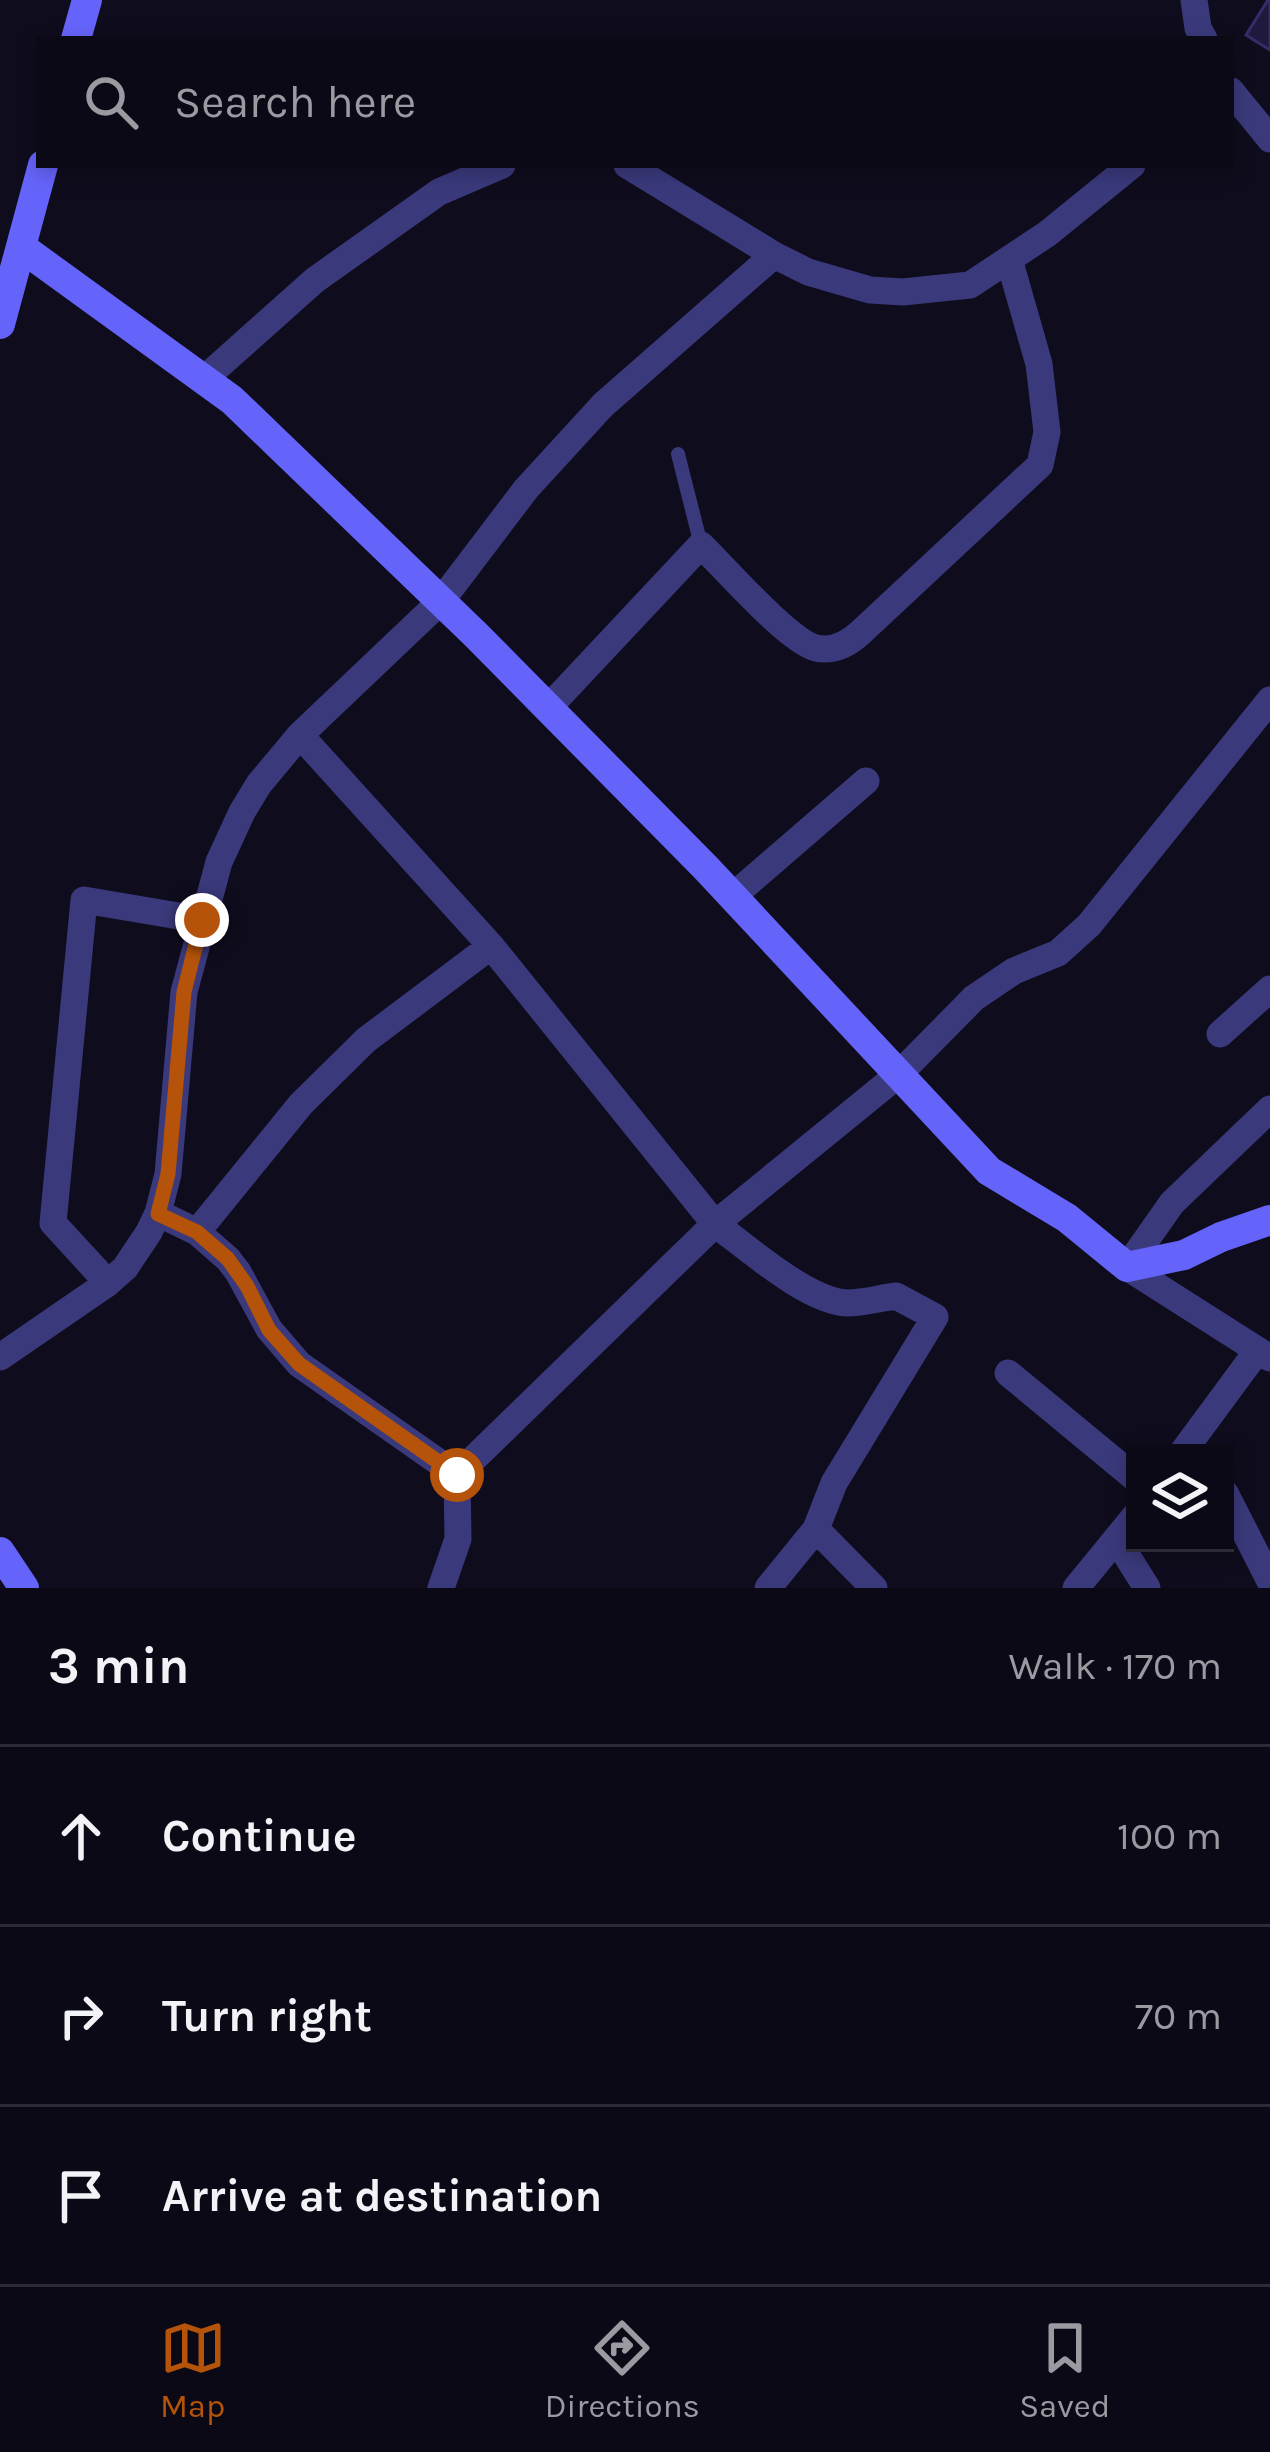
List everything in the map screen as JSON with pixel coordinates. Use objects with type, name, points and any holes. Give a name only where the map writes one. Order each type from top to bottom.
[{"type":"street","points":[[77,36],[87,0]]},
{"type":"street","points":[[1193,0],[1202,36]]},
{"type":"street","points":[[1234,95],[1270,139]]},
{"type":"street","points":[[0,323],[42,168]]},
{"type":"street","points":[[204,380],[315,280],[439,192],[495,168]]},
{"type":"street","points":[[632,168],[808,272],[838,283],[903,292],[970,285],[1047,234],[1128,168]]},
{"type":"street","points":[[21,247],[232,400],[733,896],[989,1171],[1067,1218],[1127,1268],[1264,1354],[1194,1444]]},
{"type":"street","points":[[0,1357],[108,1283],[139,1250],[158,1214],[168,1174],[184,992],[219,862],[259,784],[300,734],[441,602],[526,489],[603,405],[774,255]]},
{"type":"street","points":[[548,708],[701,545],[803,643],[838,648],[860,633],[1040,465],[1047,432],[1039,364],[1009,259]]},
{"type":"street","points":[[441,1588],[458,1539],[457,1475],[715,1224],[899,1074],[974,998],[1014,971],[1058,953],[1089,925],[1270,700]]},
{"type":"street","points":[[300,734],[491,946],[715,1224],[813,1294],[842,1303],[896,1296],[935,1317],[834,1483],[816,1529],[768,1588]]},
{"type":"street","points":[[733,896],[866,782]]},
{"type":"street","points":[[108,1283],[53,1223],[84,900],[202,920]]},
{"type":"street","points":[[197,1232],[301,1104],[366,1040],[491,946]]},
{"type":"street","points":[[1220,1034],[1270,989]]},
{"type":"street","points":[[1127,1268],[1172,1202],[1270,1109]]},
{"type":"street","points":[[158,1214],[213,1244],[238,1272],[269,1330],[299,1364],[457,1475]]},
{"type":"street","points":[[1127,1268],[1184,1256],[1270,1220]]},
{"type":"street","points":[[1007,1373],[1126,1471]]},
{"type":"street","points":[[1234,1511],[1270,1581]]},
{"type":"street","points":[[1076,1588],[1126,1528]]},
{"type":"street","points":[[816,1529],[874,1588]]},
{"type":"street","points":[[1117,1540],[1148,1588]]},
{"type":"street","points":[[0,1552],[24,1588]]},
{"type":"lane","points":[[678,454],[701,545]]},
{"type":"building","points":[[1270,0],[1270,50],[1246,35]]},
{"type":"route","points":[[202,920],[184,992],[168,1174],[158,1214],[197,1232],[228,1259],[269,1330],[299,1364],[457,1475]]}]
